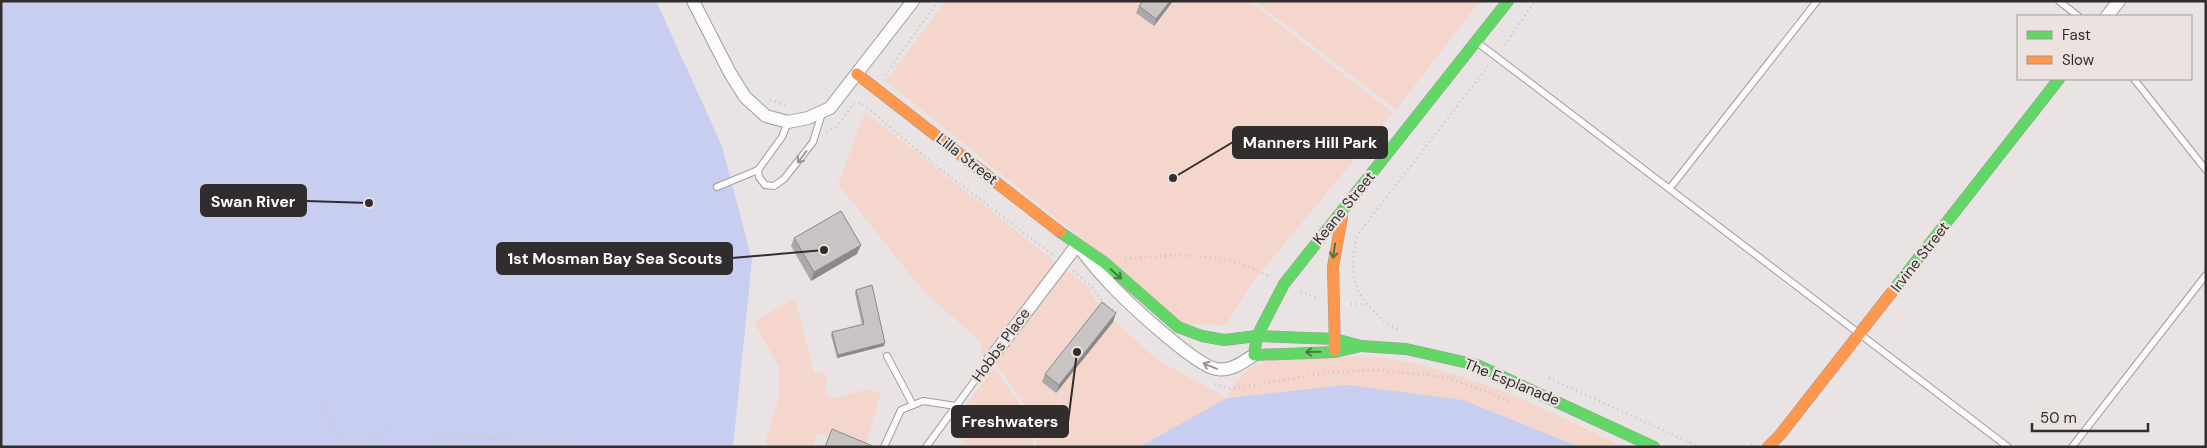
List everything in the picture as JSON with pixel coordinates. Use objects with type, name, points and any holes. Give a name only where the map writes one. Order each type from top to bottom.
[{"type":"street","points":[[692,1],[730,73],[745,97],[766,116],[788,122],[822,113],[836,101],[913,1]]},
{"type":"street","name":"Keane Street","points":[[1254,354],[1257,336],[1284,284],[1508,1]]},
{"type":"street","points":[[2108,15],[2119,1]]},
{"type":"street","name":"Lilla Street","points":[[857,74],[1105,264],[1178,327],[1211,339],[1224,340],[1257,336]]},
{"type":"street","name":"Irvine Street","points":[[1768,447],[1777,441],[2058,80]]},
{"type":"street","points":[[1335,352],[1332,266],[1334,248],[1347,204]]},
{"type":"street","name":"Lilla Street","points":[[1077,244],[1104,278],[1170,340],[1203,363],[1217,369],[1227,369],[1254,354]]},
{"type":"street","name":"Hobbs Place","points":[[989,361],[1077,244]]},
{"type":"street","name":"The Esplanade","points":[[1257,336],[1335,339],[1361,346],[1406,349],[1477,365],[1654,447]]},
{"type":"street","name":"The Esplanade","points":[[1254,354],[1335,352],[1361,346]]},
{"type":"lane","points":[[1670,188],[1817,1]]},
{"type":"lane","points":[[2059,1],[2077,15]]},
{"type":"lane","points":[[1477,42],[2008,447]]},
{"type":"lane","points":[[2135,80],[2206,170]]},
{"type":"lane","points":[[758,170],[759,177],[765,185],[774,186],[779,184],[813,142],[818,133],[822,113]]},
{"type":"lane","points":[[717,187],[758,170],[782,137],[788,122]]},
{"type":"lane","points":[[2072,447],[2206,275]]},
{"type":"lane","points":[[887,356],[914,405]]},
{"type":"lane","name":"Hobbs Place","points":[[926,447],[989,361]]},
{"type":"lane","points":[[884,447],[901,410],[923,402],[956,406]]},
{"type":"path","points":[[884,77],[938,1]]},
{"type":"path","points":[[1505,46],[1535,1]]},
{"type":"path","points":[[1366,304],[1359,295],[1352,277],[1353,255],[1358,234],[1492,62]]},
{"type":"path","points":[[764,95],[772,101],[787,106]]},
{"type":"path","points":[[836,101],[849,109]]},
{"type":"path","points":[[818,133],[836,127],[853,104],[862,103],[930,161],[1091,286],[1106,306],[1118,314],[1126,315]]},
{"type":"path","points":[[1211,383],[1232,390],[1330,372],[1375,370],[1447,377],[1520,405]]},
{"type":"path","points":[[323,406],[342,447]]},
{"type":"path","points":[[354,447],[390,430]]},
{"type":"path","points":[[439,433],[583,447]]},
{"type":"shaded area","points":[[946,1],[1250,1],[1393,113],[1252,283],[1226,325],[1179,324],[1087,243],[886,81]]},
{"type":"shaded area","points":[[1255,1],[1480,1],[1396,110]]},
{"type":"shaded area","points":[[865,112],[1089,288],[1098,305],[1156,359],[1227,398],[1139,447],[1036,447],[1036,421],[997,365],[983,356],[979,340],[923,291],[838,184]]},
{"type":"shaded area","points":[[795,298],[814,374],[824,372],[827,379],[825,394],[834,398],[868,389],[881,393],[865,447],[855,447],[818,433],[812,447],[764,447],[779,397],[779,367],[754,322]]},
{"type":"shaded area","points":[[1305,357],[1383,358],[1414,363],[1476,381],[1537,406],[1625,447],[1580,447],[1463,400],[1227,398],[1234,384],[1243,374],[1264,362]]},
{"type":"shaded area","points":[[994,368],[1034,423],[1033,447],[965,447],[959,432],[957,417]]},
{"type":"water","points":[[1,1],[656,1],[722,146],[752,260],[733,447],[1,447]]},
{"type":"water","points":[[1347,385],[1463,400],[1580,447],[1139,447],[1227,398]]},
{"type":"building","points":[[1143,1],[1170,1],[1156,19],[1139,6]]},
{"type":"building","points":[[841,211],[861,245],[814,272],[794,238]]},
{"type":"building","points":[[872,285],[885,343],[838,355],[832,332],[864,324],[856,290]]},
{"type":"building","points":[[1102,302],[1116,313],[1059,385],[1045,374]]},
{"type":"building","points":[[832,429],[875,447],[825,447]]},
{"type":"traffic: fast","points":[[1357,347],[1335,352],[1254,355],[1257,336],[1284,284],[1508,1]]},
{"type":"traffic: fast","points":[[1895,288],[2058,80]]},
{"type":"traffic: fast","points":[[1060,232],[1105,263],[1178,327],[1202,336],[1224,340],[1257,336],[1335,339],[1361,346],[1406,349],[1477,365],[1654,447]]},
{"type":"traffic: slow","points":[[857,74],[1060,232]]},
{"type":"traffic: slow","points":[[1335,350],[1333,267],[1342,217]]},
{"type":"traffic: slow","points":[[1768,447],[1780,435],[1895,288]]},
{"type":"place","name":"Manners Hill Park","points":[[1173,178]]},
{"type":"place","name":"Swan River","points":[[369,203]]},
{"type":"place","name":"1st Mosman Bay Sea Scouts","points":[[824,250]]},
{"type":"place","name":"Freshwaters","points":[[1077,352]]}]
